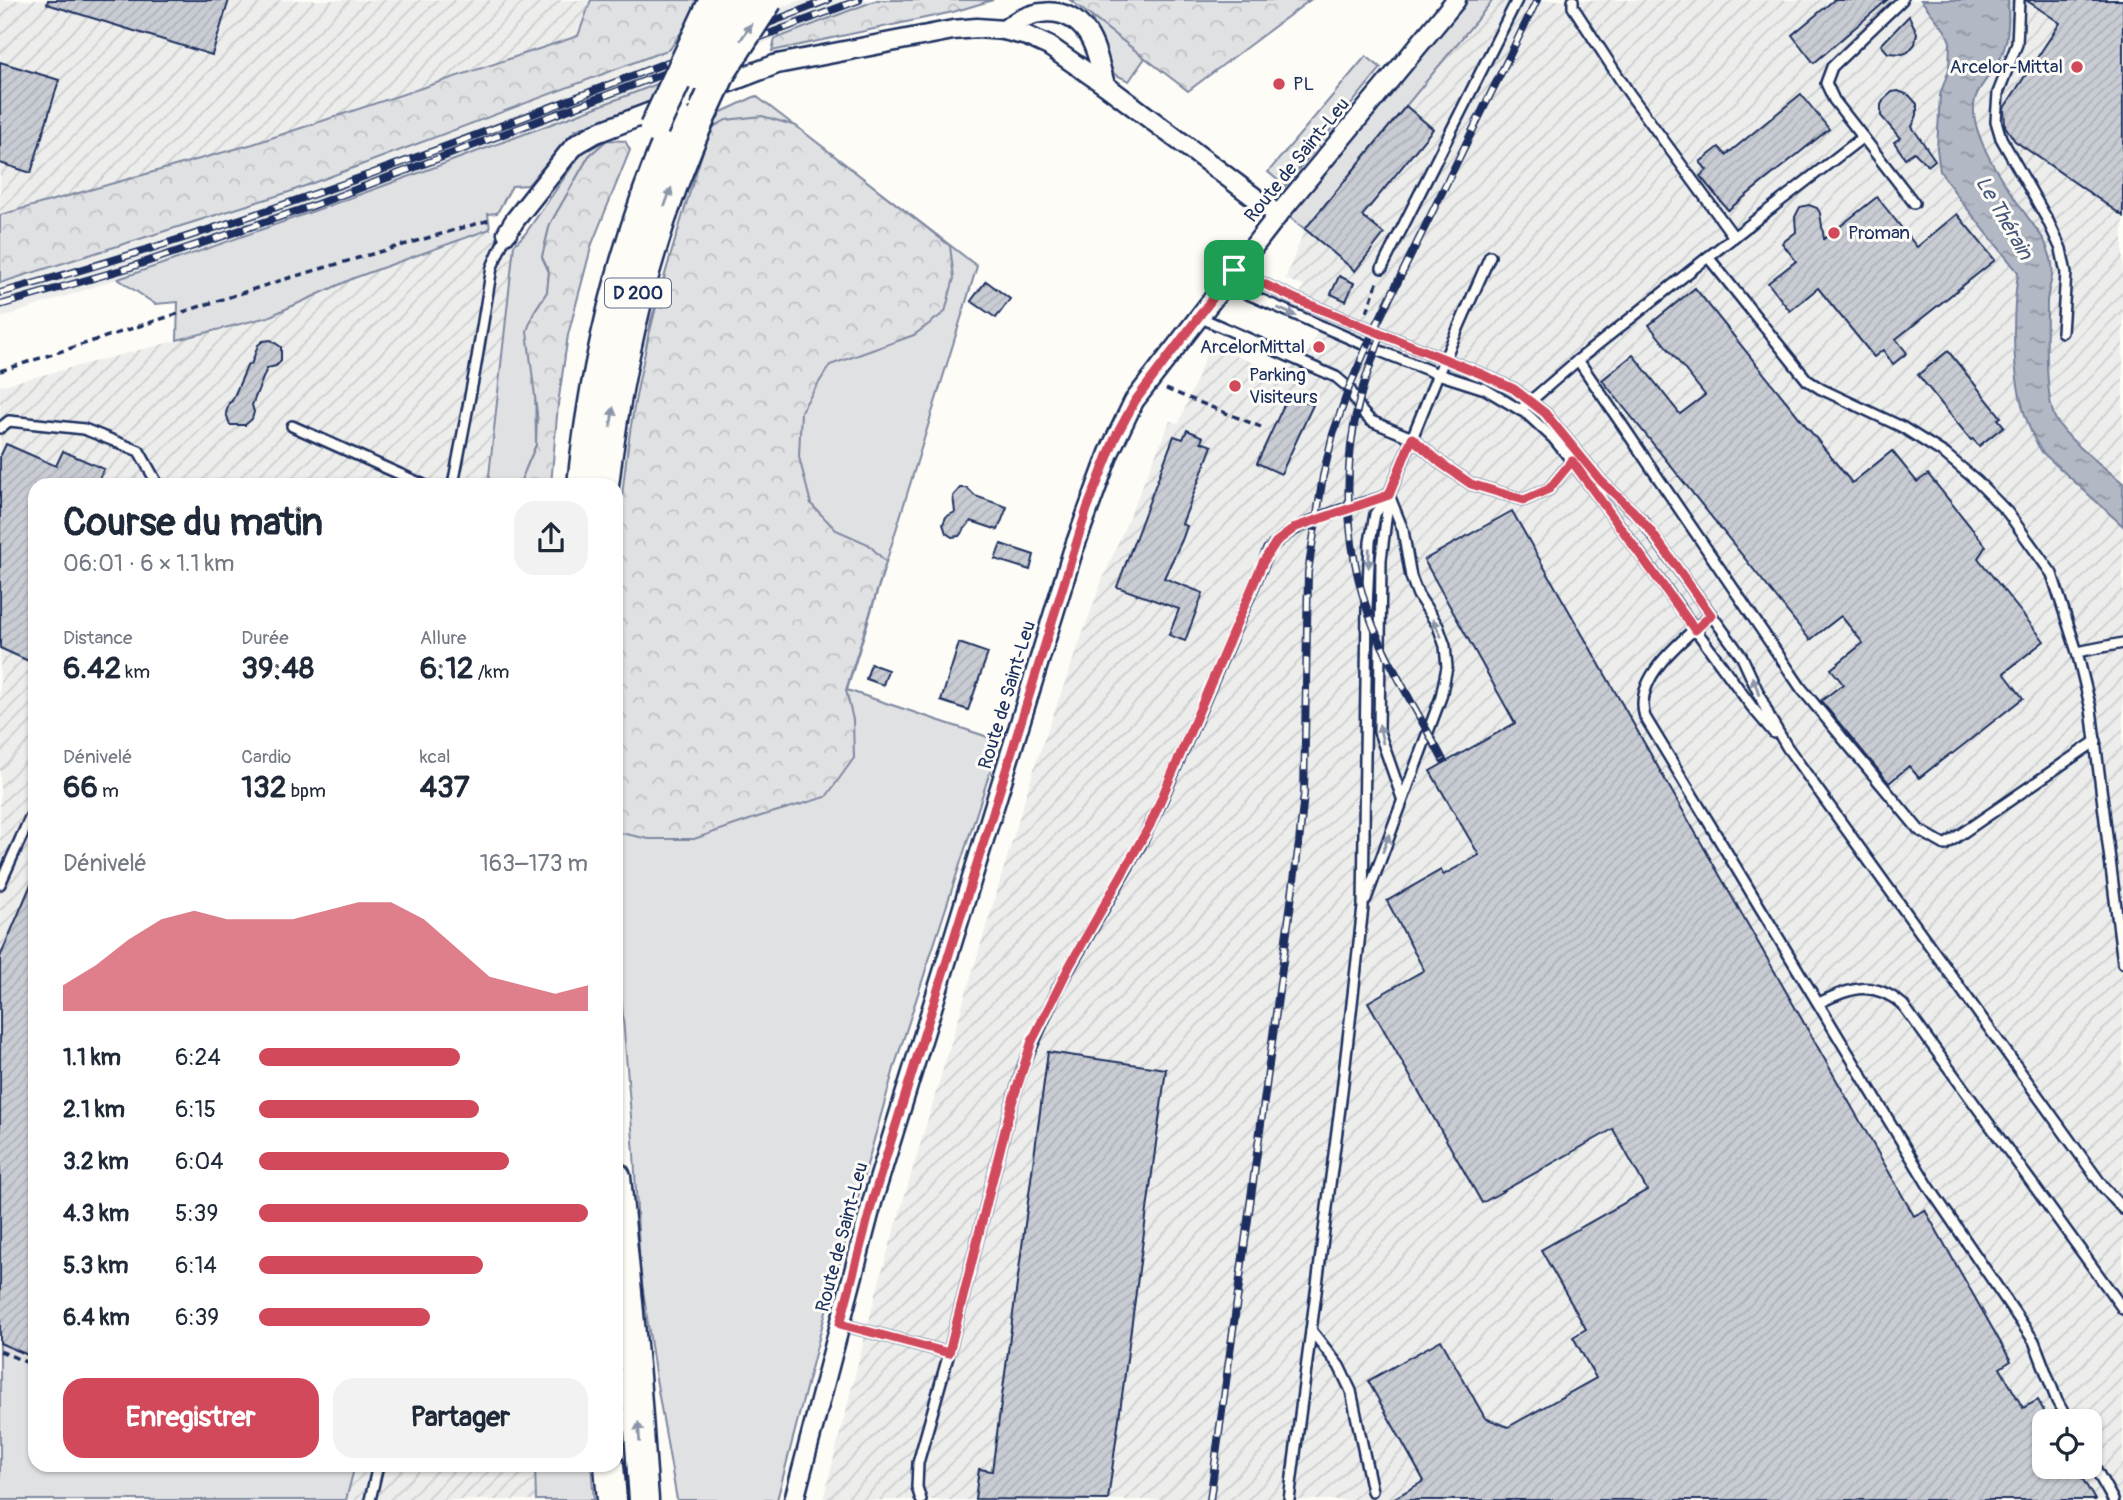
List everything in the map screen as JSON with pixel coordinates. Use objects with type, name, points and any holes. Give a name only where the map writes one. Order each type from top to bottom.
[{"type":"main road","name":"D 200","points":[[605,478],[615,399],[636,297],[669,194],[722,71],[768,0]]},
{"type":"main road","name":"D 200","points":[[583,478],[590,419],[617,284],[665,123],[704,61],[732,1]]},
{"type":"main road","points":[[623,1250],[644,1500]]},
{"type":"main road","points":[[610,1472],[612,1500]]},
{"type":"street","name":"Route de Saint-Leu","points":[[794,1500],[873,1199],[1079,532],[1118,432],[1148,382],[1278,215],[1455,0]]},
{"type":"street","points":[[1004,30],[1014,22],[1036,13],[1048,11],[1070,17],[1086,31],[1092,42],[1105,85]]},
{"type":"street","points":[[511,227],[569,152],[596,133],[790,60],[977,28],[1004,30],[1049,46],[1278,215]]},
{"type":"lane","points":[[1382,268],[1517,0]]},
{"type":"lane","points":[[1573,0],[1573,7],[1629,93],[1734,237]]},
{"type":"lane","points":[[1902,0],[1832,67],[1826,83],[1834,100],[1914,203]]},
{"type":"lane","points":[[2019,0],[2017,44],[1998,93],[1996,121],[2001,138],[2062,249],[2066,273],[2062,331]]},
{"type":"lane","points":[[1520,410],[1578,360],[1863,137]]},
{"type":"lane","points":[[454,478],[492,267],[511,227]]},
{"type":"lane","points":[[1289,1500],[1363,908],[1370,542],[1376,514],[1389,495],[1490,256]]},
{"type":"lane","points":[[1709,257],[1812,385],[1917,435],[1945,454],[2008,513],[2052,574],[2088,692],[2123,962]]},
{"type":"lane","points":[[1230,277],[1298,300],[1445,358],[1499,382],[1545,413],[1695,630],[1752,707],[1787,747]]},
{"type":"lane","points":[[1230,277],[1319,326],[1438,374],[1485,389],[1520,410],[1633,511],[1650,530],[1742,657],[1770,718],[1787,747],[2104,1188],[2123,1209]]},
{"type":"lane","points":[[1199,317],[1336,377],[1349,388],[1362,412],[1371,421],[1412,438],[1471,484],[1524,500],[1549,489],[1575,457]]},
{"type":"lane","points":[[1578,360],[1801,688],[1919,830],[1945,845],[2096,741]]},
{"type":"lane","points":[[0,428],[9,421],[84,429],[139,451],[154,478]]},
{"type":"lane","points":[[292,426],[408,478]]},
{"type":"lane","points":[[1389,495],[1381,560],[1379,732],[1402,798]]},
{"type":"lane","points":[[1363,908],[1444,686],[1447,667],[1438,626],[1418,595],[1411,577],[1403,530],[1389,495]]},
{"type":"lane","points":[[921,1500],[917,1487],[918,1463],[949,1353],[1011,1106],[1032,1041],[1070,965],[1150,825],[1263,562],[1276,542],[1296,527],[1389,495]]},
{"type":"lane","points":[[1711,615],[1667,657],[1651,678],[1643,694],[1645,717],[1929,1187],[2034,1341],[2061,1409]]},
{"type":"lane","points":[[2077,652],[2123,643]]},
{"type":"lane","points":[[0,884],[28,822]]},
{"type":"lane","points":[[1819,1003],[1847,990],[1867,988],[1886,993],[1903,1005],[2123,1309]]},
{"type":"lane","points":[[840,1324],[949,1353]]},
{"type":"lane","points":[[1311,1330],[1339,1366],[1351,1391],[1372,1491]]},
{"type":"lane","points":[[370,1500],[376,1472]]},
{"type":"lane","points":[[2101,1479],[2113,1500]]},
{"type":"path","points":[[0,371],[282,280],[498,217],[511,227]]},
{"type":"path","points":[[1363,326],[1382,268]]},
{"type":"path","points":[[1148,382],[1261,427]]},
{"type":"path","points":[[0,1351],[28,1363]]},
{"type":"shaded area","points":[[0,0],[591,0],[578,36],[253,144],[0,215]]},
{"type":"shaded area","points":[[800,0],[877,0],[443,165],[226,243],[0,318],[0,283],[289,192]]},
{"type":"shaded area","points":[[1493,0],[2123,0],[2123,1500],[823,1500],[881,1274],[1036,762],[1101,583],[1170,421],[1179,423],[1210,345],[1277,373],[1303,362],[1324,318],[1294,306],[1304,286],[1285,279],[1305,229]]},
{"type":"shaded area","points":[[490,229],[514,245],[489,478],[28,478],[28,1472],[535,1472],[536,1500],[0,1500],[0,386],[268,317],[354,278]]},
{"type":"green space","points":[[591,0],[699,0],[670,49],[289,192],[0,283],[0,215],[253,144],[578,36]]},
{"type":"green space","points":[[877,0],[993,0],[953,12],[772,51],[775,39]]},
{"type":"green space","points":[[1070,0],[1310,0],[1188,91]]},
{"type":"green space","points":[[1468,0],[1493,0],[1305,229],[1288,216]]},
{"type":"green space","points":[[1091,16],[1145,58],[1129,81],[1114,74]]},
{"type":"green space","points":[[1366,56],[1381,68],[1285,186],[1268,172]]},
{"type":"green space","points":[[660,83],[651,101],[575,130],[528,185],[512,186],[497,213],[488,214],[490,229],[354,278],[268,317],[177,340],[178,302],[155,304],[118,279],[390,184]]},
{"type":"green space","points":[[756,96],[977,266],[847,690],[1000,741],[895,1065],[825,1315],[777,1500],[677,1500],[640,1269],[623,1019],[623,497],[628,446],[651,320],[715,115]]},
{"type":"green space","points":[[762,116],[796,126],[950,246],[954,278],[945,312],[914,335],[830,365],[801,411],[799,457],[811,504],[836,530],[868,544],[886,562],[846,690],[853,720],[854,758],[826,797],[694,839],[649,839],[623,833],[623,486],[642,365],[673,247],[710,129],[726,120]]},
{"type":"green space","points":[[607,140],[589,156],[550,224],[542,257],[549,271],[547,292],[534,312],[536,445],[522,478],[489,478],[514,245],[525,234],[585,148]]},
{"type":"green space","points":[[607,140],[625,141],[630,150],[592,244],[568,335],[552,478],[522,478],[536,445],[537,413],[527,331],[534,312],[547,292],[549,272],[542,257],[550,224],[589,156]]},
{"type":"green space","points":[[0,1343],[28,1355],[28,1472],[353,1472],[346,1500],[0,1500]]},
{"type":"green space","points":[[535,1472],[592,1472],[594,1500],[536,1500]]},
{"type":"water","name":"Le Thérain","points":[[1921,0],[2008,0],[2004,48],[1998,63],[1977,94],[1974,110],[1977,128],[1996,170],[2044,240],[2051,258],[2052,271],[2047,299],[2047,346],[2052,410],[2069,437],[2123,483],[2123,526],[2042,452],[2031,432],[2018,388],[2015,365],[2014,317],[2018,272],[1940,171],[1937,149],[1940,95],[1949,69],[1950,42],[1946,32]]},
{"type":"building","points":[[48,0],[229,0],[212,55],[47,4]]},
{"type":"building","points":[[1834,0],[1887,0],[1814,63],[1792,35]]},
{"type":"building","name":"Arcelor-Mittal","points":[[2026,0],[2123,0],[2123,216],[2015,141],[2005,126],[2004,108],[2060,23]]},
{"type":"building","points":[[1909,16],[1917,33],[1915,44],[1903,54],[1888,53],[1881,45]]},
{"type":"building","points":[[0,62],[59,80],[31,173],[0,163]]},
{"type":"building","points":[[1892,92],[1909,95],[1917,104],[1917,115],[1912,127],[1935,160],[1928,166],[1914,152],[1905,158],[1894,142],[1900,138],[1881,116],[1884,99]]},
{"type":"building","points":[[1801,94],[1829,129],[1728,210],[1700,176],[1707,170],[1700,162],[1719,147],[1726,155]]},
{"type":"building","points":[[1406,106],[1433,129],[1362,216],[1384,234],[1355,271],[1305,229]]},
{"type":"building","points":[[1877,197],[1917,247],[1957,214],[1995,260],[1896,339],[1907,353],[1893,364],[1883,350],[1874,357],[1818,288],[1790,311],[1768,283],[1796,261],[1782,243],[1796,232],[1795,217],[1800,207],[1809,205],[1817,208],[1824,239]]},
{"type":"building","points":[[1339,276],[1354,283],[1346,301],[1331,294]]},
{"type":"building","points":[[986,281],[1010,299],[996,318],[971,301]]},
{"type":"building","points":[[1695,288],[1852,483],[1892,451],[1917,482],[1928,474],[1986,546],[1978,558],[2044,641],[2004,673],[2023,698],[1919,778],[1909,766],[1889,783],[1821,701],[1843,684],[1831,669],[1863,643],[1841,616],[1810,640],[1602,380],[1633,355],[1680,414],[1705,395],[1649,325]]},
{"type":"building","points":[[271,340],[281,347],[281,361],[276,366],[267,368],[252,405],[252,419],[245,425],[230,425],[226,413],[229,403],[248,364],[251,365],[258,345]]},
{"type":"building","points":[[1948,351],[2001,417],[1998,419],[2004,426],[1979,446],[1971,440],[1918,375]]},
{"type":"building","points":[[1289,394],[1313,405],[1281,474],[1257,463]]},
{"type":"building","points":[[1187,430],[1203,437],[1201,442],[1212,446],[1182,524],[1187,526],[1182,540],[1164,578],[1203,593],[1185,641],[1169,635],[1179,609],[1117,587],[1174,436],[1183,439]]},
{"type":"building","points":[[6,444],[56,466],[63,451],[104,469],[100,478],[28,478],[28,661],[0,648],[0,457]]},
{"type":"building","points":[[960,488],[967,488],[975,496],[1007,507],[998,530],[971,521],[959,536],[952,537],[946,533],[943,524],[946,517],[955,512],[953,496]]},
{"type":"building","points":[[1512,511],[1914,1216],[1925,1210],[2011,1361],[2000,1368],[2023,1408],[2038,1400],[2043,1409],[2032,1409],[2032,1479],[2083,1479],[2095,1500],[1391,1500],[1424,1481],[1368,1381],[1441,1340],[1485,1418],[1508,1427],[1596,1378],[1573,1337],[1586,1329],[1541,1250],[1647,1190],[1613,1129],[1482,1203],[1368,1002],[1424,970],[1387,901],[1441,870],[1443,875],[1479,855],[1430,771],[1515,723],[1424,560]]},
{"type":"building","points":[[1001,544],[1034,555],[1030,570],[995,559]]},
{"type":"building","points":[[959,643],[988,653],[968,710],[941,701]]},
{"type":"building","points":[[871,664],[888,670],[883,685],[866,679]]},
{"type":"building","points":[[28,891],[28,1355],[0,1343],[0,957]]},
{"type":"building","points":[[1048,1052],[1166,1069],[1108,1500],[975,1499],[979,1469],[992,1471]]},
{"type":"railway","points":[[0,293],[210,230],[314,194],[521,119],[828,0]]},
{"type":"railway","points":[[0,305],[128,268],[312,206],[859,0]]},
{"type":"railway","points":[[1210,1500],[1299,843],[1304,794],[1308,572],[1323,476],[1333,434],[1349,388],[1374,330],[1537,0]]},
{"type":"railway","points":[[1381,336],[1363,386],[1353,429],[1348,487],[1352,545],[1357,574],[1381,645],[1443,760]]},
{"type":"place","name":"Arcelor-Mittal","points":[[2077,67]]},
{"type":"place","name":"PL","points":[[1279,84]]},
{"type":"place","name":"Proman","points":[[1834,233]]},
{"type":"place","name":"ArcelorMittal","points":[[1319,347]]},
{"type":"place","name":"Parking Visiteurs","points":[[1235,386]]},
{"type":"route","points":[[1234,270],[1298,300],[1382,332],[1514,389],[1545,413],[1601,481],[1642,520],[1711,615],[1695,630],[1572,461],[1549,489],[1524,500],[1471,484],[1412,438],[1389,495],[1296,527],[1287,533],[1269,550],[1263,562],[1150,825],[1070,965],[1032,1041],[1017,1082],[949,1353],[840,1324],[873,1199],[1087,509],[1127,413],[1234,270]]}]
